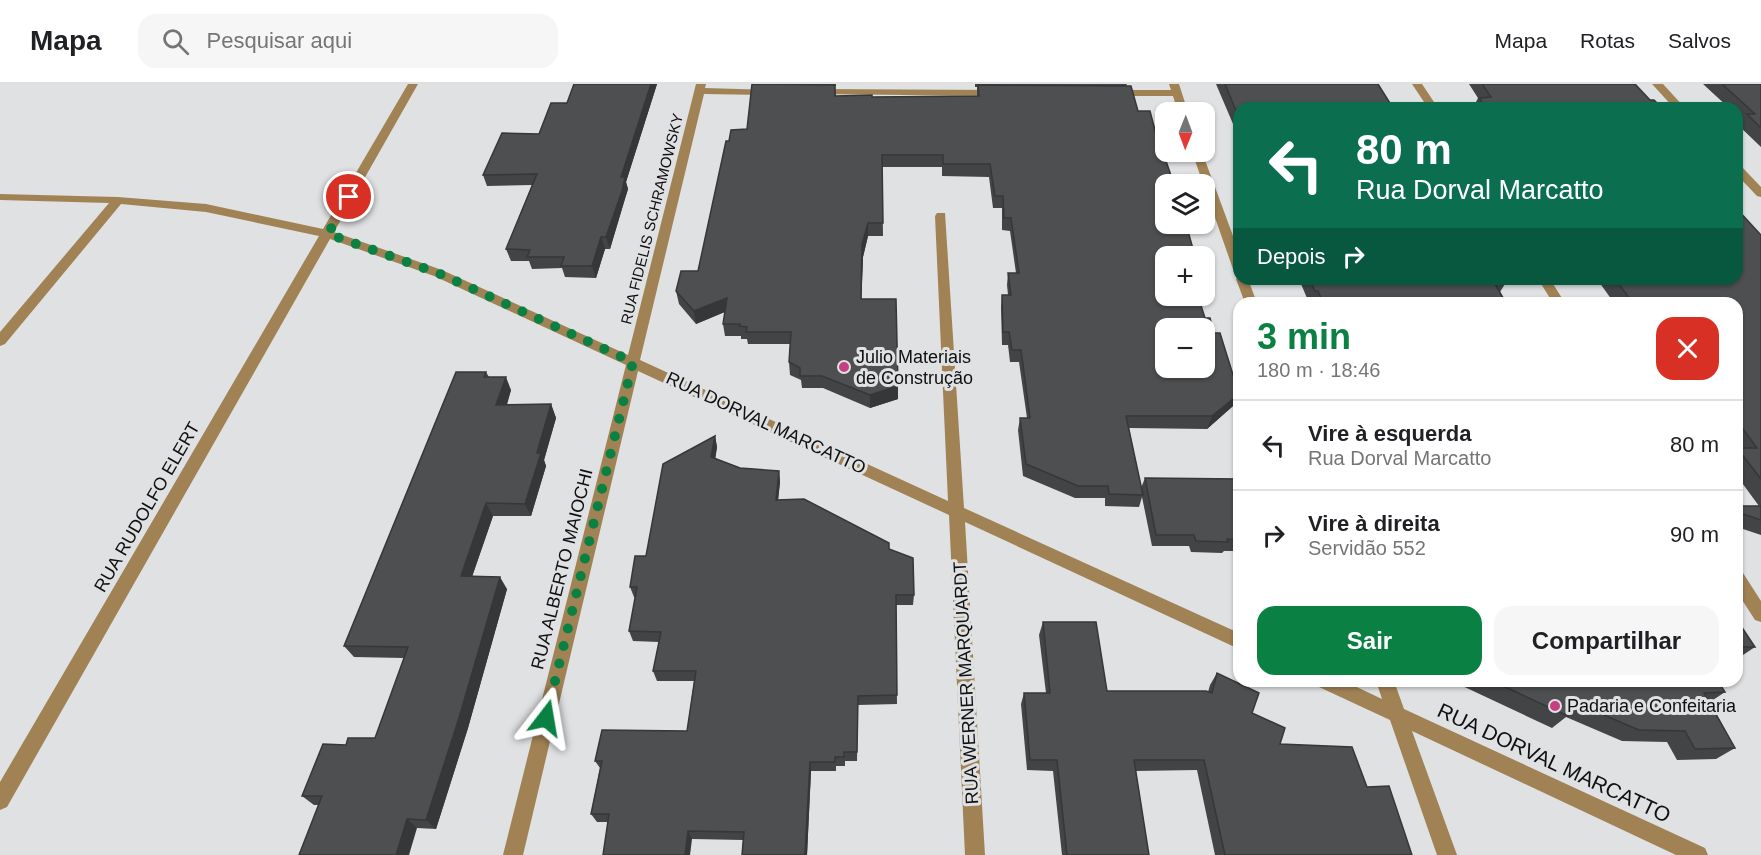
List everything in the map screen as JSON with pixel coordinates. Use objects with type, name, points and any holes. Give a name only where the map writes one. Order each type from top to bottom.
[{"type":"street","name":"RUA RUDOLFO ELERT","points":[[0,800],[413,84]]},
{"type":"street","points":[[1418,84],[1429,102]]},
{"type":"street","points":[[1657,84],[1674,102]]},
{"type":"street","points":[[700,88],[783,92]]},
{"type":"street","name":"RUA FIDELIS SCHRAMOWSKY","points":[[633,362],[700,88]]},
{"type":"street","points":[[1105,93],[1175,89]]},
{"type":"street","points":[[807,92],[1010,93]]},
{"type":"street","points":[[1201,162],[1233,252]]},
{"type":"street","points":[[1743,174],[1761,194]]},
{"type":"street","name":"RUA DORVAL MARCATTO","points":[[0,197],[117,201],[206,208],[328,234],[438,273],[1233,638]]},
{"type":"street","points":[[0,341],[117,201]]},
{"type":"street","name":"RUA WERNER MARQUARDT","points":[[941,216],[975,855]]},
{"type":"street","name":"RUA ALBERTO MAIOCHI","points":[[513,855],[633,362]]},
{"type":"street","points":[[1743,587],[1761,615]]},
{"type":"street","name":"RUA DORVAL MARCATTO","points":[[1338,687],[1698,855]]},
{"type":"street","points":[[1387,687],[1447,855]]},
{"type":"building","points":[[574,84],[651,84],[621,177],[625,177],[622,191],[606,237],[601,237],[592,266],[561,266],[564,257],[527,257],[530,250],[506,249],[537,174],[483,175],[502,133],[539,134],[551,103],[567,103]]},
{"type":"building","points":[[752,84],[835,85],[835,96],[872,95],[872,97],[979,96],[978,85],[1131,86],[1138,111],[1150,111],[1155,130],[1155,162],[1166,162],[1171,174],[1155,174],[1155,234],[1189,234],[1192,246],[1155,246],[1155,306],[1201,306],[1205,318],[1155,318],[1155,378],[1215,378],[1215,333],[1220,333],[1233,375],[1233,399],[1212,416],[1126,416],[1143,495],[1109,494],[1108,486],[1078,486],[1026,464],[1020,418],[1030,418],[1021,350],[1012,350],[1009,332],[1003,332],[1002,295],[1011,295],[1008,273],[1019,273],[1011,218],[1004,218],[1003,196],[995,196],[990,164],[943,164],[943,155],[882,155],[883,223],[868,223],[862,244],[861,299],[896,299],[898,386],[870,395],[822,376],[800,376],[800,368],[789,362],[791,332],[746,332],[747,327],[739,326],[740,324],[723,324],[727,298],[694,311],[676,291],[681,271],[698,271],[726,141],[729,141],[731,130],[747,129]]},
{"type":"building","points":[[1225,84],[1378,84],[1389,102],[1233,102]]},
{"type":"building","points":[[1482,84],[1635,84],[1650,100],[1656,102],[1482,102],[1479,98],[1491,97]]},
{"type":"building","points":[[1722,84],[1761,84],[1761,128],[1747,114],[1755,114]]},
{"type":"building","points":[[1743,216],[1761,235],[1761,479],[1743,456],[1743,448],[1757,448],[1743,429],[1743,297],[1628,297],[1620,285],[1743,285]]},
{"type":"building","points":[[1312,285],[1496,285],[1503,297],[1320,297],[1318,291],[1315,291]]},
{"type":"building","points":[[456,372],[486,372],[484,377],[506,377],[496,405],[551,404],[537,453],[541,453],[525,504],[486,503],[461,576],[500,577],[459,718],[426,820],[407,819],[396,855],[299,855],[322,796],[302,796],[323,744],[346,745],[348,738],[375,738],[408,647],[344,646]]},
{"type":"building","points":[[715,436],[711,457],[740,468],[779,471],[776,500],[804,499],[889,543],[889,549],[913,558],[914,595],[896,595],[897,695],[858,696],[857,752],[844,752],[844,757],[835,757],[835,762],[810,762],[805,855],[742,855],[744,832],[688,831],[685,855],[603,855],[609,814],[591,814],[602,761],[595,761],[602,730],[687,731],[696,671],[653,671],[661,632],[629,631],[637,587],[630,587],[635,556],[646,556],[663,464]]},
{"type":"building","points":[[1145,478],[1233,479],[1233,540],[1227,539],[1228,542],[1196,541],[1194,535],[1156,535]]},
{"type":"building","points":[[1743,506],[1761,506],[1761,520],[1743,514]]},
{"type":"building","points":[[1043,622],[1096,622],[1107,691],[1206,691],[1212,693],[1217,673],[1233,681],[1233,687],[1246,687],[1259,693],[1252,713],[1285,728],[1280,744],[1352,747],[1367,787],[1389,786],[1412,855],[1225,855],[1204,760],[1134,760],[1149,855],[1067,855],[1057,760],[1030,760],[1024,693],[1050,693]]},
{"type":"building","points":[[1743,629],[1755,647],[1743,647]]},
{"type":"building","points":[[1505,687],[1722,687],[1725,692],[1704,693],[1735,748],[1695,749],[1685,731],[1639,730],[1569,700],[1568,716]]},
{"type":"place","name":"Julio Materiais de Construção","points":[[844,367]]},
{"type":"place","name":"Padaria e Confeitaria","points":[[1555,706]]},
{"type":"route","points":[[349,197],[328,234],[438,273],[633,362],[546,718]]}]
